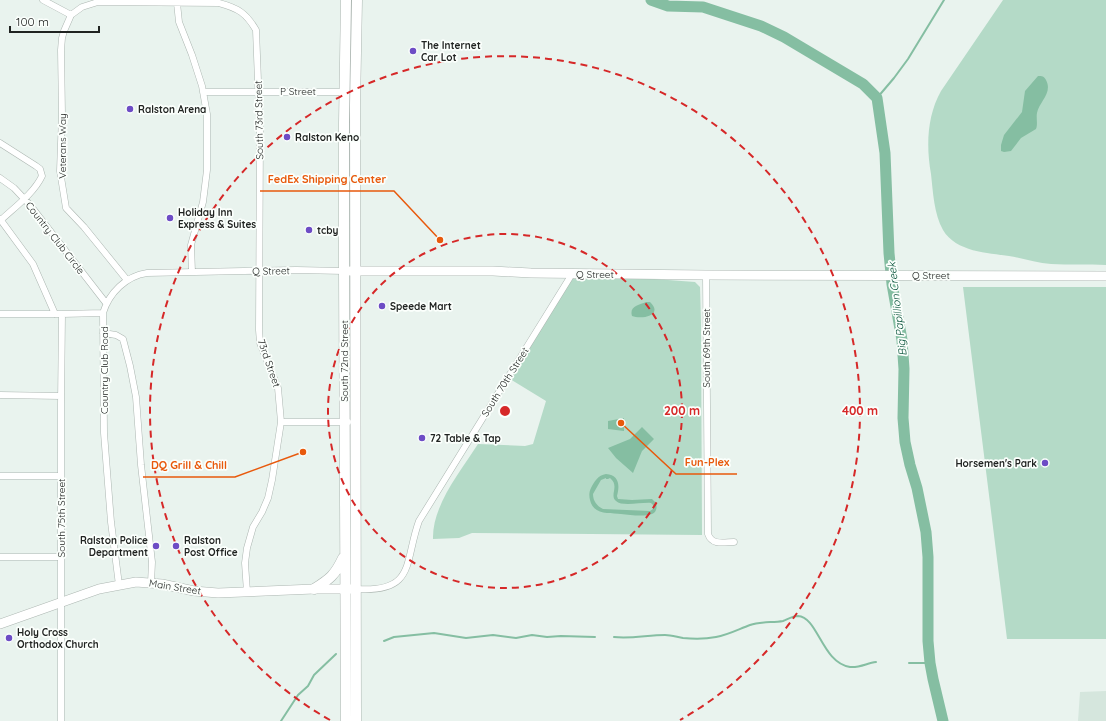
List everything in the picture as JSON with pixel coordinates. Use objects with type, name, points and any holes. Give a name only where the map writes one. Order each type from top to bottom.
[{"type":"main road","name":"South 72nd Street","points":[[346,0],[344,92],[346,721]]},
{"type":"main road","name":"South 72nd Street","points":[[356,721],[355,143],[357,0]]},
{"type":"main road","points":[[344,92],[349,98],[350,132],[355,143]]},
{"type":"main road","name":"Q Street","points":[[344,271],[493,271],[572,274],[706,275],[1106,276]]},
{"type":"main road","points":[[314,589],[332,577],[337,571],[345,554]]},
{"type":"main road","name":"Main Street","points":[[0,624],[99,589],[136,582],[206,592],[356,589]]},
{"type":"street","points":[[43,0],[71,16],[82,8],[98,2],[177,3],[179,22],[192,55],[203,92],[207,114],[207,170],[203,202],[191,245],[192,272]]},
{"type":"street","name":"South 73rd Street","points":[[177,3],[219,3],[231,6],[243,12],[250,19],[256,30],[260,191],[259,271]]},
{"type":"street","name":"Veterans Way","points":[[71,16],[64,30],[61,50],[62,115],[60,171],[63,195],[66,208],[84,227],[127,280]]},
{"type":"street","name":"P Street","points":[[203,92],[344,92]]},
{"type":"street","points":[[0,143],[40,169],[42,176],[40,180],[24,198],[0,220],[33,264],[55,314]]},
{"type":"street","name":"Country Club Circle","points":[[0,178],[14,188],[24,198],[106,303]]},
{"type":"street","name":"73rd Street","points":[[247,592],[245,563],[247,548],[253,527],[268,498],[281,422],[278,388],[268,363],[260,336],[259,271]]},
{"type":"street","name":"Q Street","points":[[103,313],[110,296],[127,280],[147,273],[344,271]]},
{"type":"street","name":"South 70th Street","points":[[356,589],[372,590],[383,588],[389,586],[402,575],[407,567],[419,521],[572,274]]},
{"type":"street","name":"South 69th Street","points":[[706,275],[708,534],[712,540],[716,542],[734,542]]},
{"type":"street","name":"Country Club Road","points":[[0,314],[103,313],[104,433],[111,522],[120,584]]},
{"type":"street","name":"South 75th Street","points":[[61,721],[62,314]]},
{"type":"street","points":[[103,333],[116,335],[122,339],[134,382],[142,480],[152,562],[151,583]]},
{"type":"street","points":[[0,395],[61,396]]},
{"type":"street","points":[[281,422],[356,422]]},
{"type":"street","points":[[0,476],[61,476]]},
{"type":"street","points":[[0,557],[61,557]]},
{"type":"shaded area","points":[[1003,0],[1106,0],[1106,265],[1046,263],[973,250],[956,243],[943,230],[940,224],[934,203],[928,153],[930,121],[936,101],[941,91]]},
{"type":"shaded area","points":[[1038,76],[1043,76],[1048,85],[1048,89],[1038,109],[1036,129],[1021,138],[1011,151],[1001,151],[1004,135],[1022,112],[1025,91]]},
{"type":"shaded area","points":[[641,278],[695,282],[700,287],[702,535],[472,533],[459,538],[433,539],[437,514],[442,502],[448,490],[478,444],[525,446],[533,444],[546,401],[510,379],[572,279]]},
{"type":"shaded area","name":"Horsemen's Park","points":[[963,287],[1106,287],[1106,639],[1007,639]]},
{"type":"shaded area","points":[[646,302],[650,302],[654,306],[653,313],[646,317],[632,316],[631,313],[633,308]]},
{"type":"shaded area","points":[[624,418],[624,431],[608,429],[608,421]]},
{"type":"shaded area","points":[[642,427],[654,439],[642,451],[633,473],[616,458],[608,448],[630,439]]},
{"type":"shaded area","points":[[606,474],[614,476],[618,481],[618,499],[652,499],[656,503],[656,511],[649,515],[637,516],[598,511],[592,505],[590,500],[590,491],[593,483],[601,476]],"holes":[[[610,478],[613,481],[614,499],[619,503],[651,503],[653,505],[653,509],[650,511],[601,508],[597,505],[593,494],[601,480]]]},
{"type":"shaded area","points":[[1106,691],[1106,721],[1078,721],[1080,692]]},
{"type":"waterway","name":"Big Papillion Creek","points":[[651,0],[668,6],[703,7],[761,26],[784,37],[863,84],[877,98],[885,153],[889,253],[892,284],[902,340],[904,369],[903,418],[905,442],[917,488],[926,532],[928,557],[928,641],[930,663],[943,721]]},
{"type":"waterway","points":[[877,98],[908,59],[944,0]]},
{"type":"waterway","points":[[614,637],[627,638],[670,635],[683,638],[700,639],[725,635],[754,624],[783,621],[798,616],[805,618],[811,624],[827,649],[841,664],[854,667],[876,662]]},
{"type":"waterway","points":[[384,641],[394,637],[434,633],[466,638],[493,635],[516,638],[532,635],[547,637],[595,637]]},
{"type":"waterway","points":[[281,721],[298,695],[308,686],[314,675],[336,654]]},
{"type":"waterway","points":[[909,663],[930,663]]},
{"type":"place","name":"The Internet Car Lot","points":[[413,51]]},
{"type":"place","name":"Ralston Arena","points":[[130,109]]},
{"type":"place","name":"Ralston Keno","points":[[287,137]]},
{"type":"place","name":"Holiday Inn Express & Suites","points":[[170,218]]},
{"type":"place","name":"tcby","points":[[309,230]]},
{"type":"place","name":"FedEx Shipping Center","points":[[440,240]]},
{"type":"place","name":"Speede Mart","points":[[382,306]]},
{"type":"place","name":"Fun-Plex","points":[[621,423]]},
{"type":"place","name":"72 Table & Tap","points":[[422,438]]},
{"type":"place","name":"DQ Grill & Chill","points":[[303,452]]},
{"type":"place","name":"Horsemen's Park","points":[[1045,463]]},
{"type":"place","name":"Ralston Police Department","points":[[156,546]]},
{"type":"place","name":"Ralston Post Office","points":[[176,546]]},
{"type":"place","name":"Holy Cross Orthodox Church","points":[[9,638]]}]
